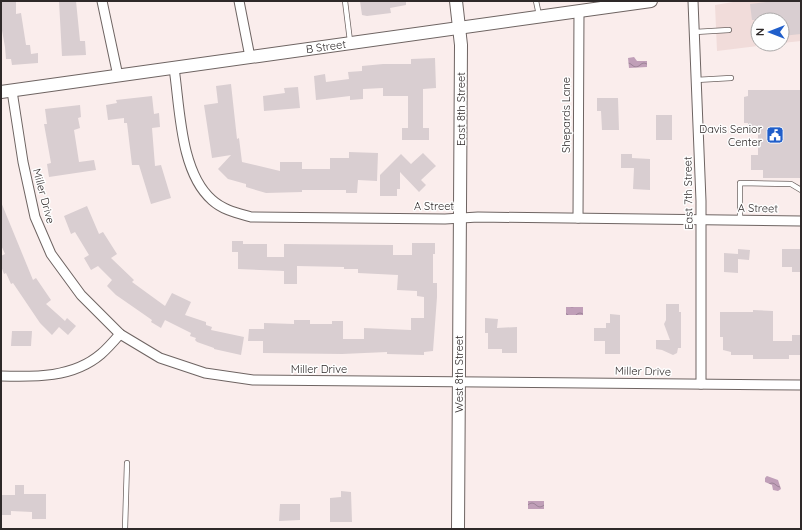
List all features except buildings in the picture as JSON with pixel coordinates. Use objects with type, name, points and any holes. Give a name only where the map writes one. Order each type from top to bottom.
[{"type":"street","points":[[102,1],[118,76]]},
{"type":"street","points":[[239,1],[250,57]]},
{"type":"street","name":"East 8th Street","points":[[456,1],[459,29],[460,218]]},
{"type":"street","name":"B Street","points":[[7,91],[651,1]]},
{"type":"street","name":"East 7th Street","points":[[693,1],[701,220],[700,384]]},
{"type":"street","name":"Shepards Lane","points":[[578,218],[579,11]]},
{"type":"street","name":"A Street","points":[[174,68],[188,160],[197,184],[212,201],[230,211],[251,217],[478,217],[801,221]]},
{"type":"street","name":"Miller Drive","points":[[7,91],[35,217],[52,254],[81,295],[120,334],[160,358],[205,373],[246,379],[801,385]]},
{"type":"street","name":"West 8th Street","points":[[458,529],[460,218]]},
{"type":"street","points":[[1,376],[44,377],[75,369],[101,355],[120,334]]},
{"type":"lane","points":[[345,1],[351,43]]},
{"type":"lane","points":[[536,1],[540,16]]},
{"type":"lane","points":[[695,32],[729,30]]},
{"type":"lane","points":[[696,80],[731,78]]},
{"type":"lane","points":[[740,220],[740,183],[791,184],[801,190]]},
{"type":"lane","points":[[125,529],[127,463]]},
{"type":"shaded area","points":[[739,1],[801,1],[801,41],[790,42],[790,12],[750,12],[750,47],[717,51],[715,5]]},
{"type":"water","points":[[634,57],[637,61],[647,61],[647,67],[629,68],[628,58]]},
{"type":"water","points":[[566,307],[583,307],[583,315],[566,315]]},
{"type":"water","points":[[767,476],[778,480],[781,489],[778,491],[773,490],[772,485],[765,482],[765,478]]},
{"type":"water","points":[[528,501],[544,501],[544,509],[528,509]]},
{"type":"place","name":"Davis Senior Center","points":[[775,135]]}]
